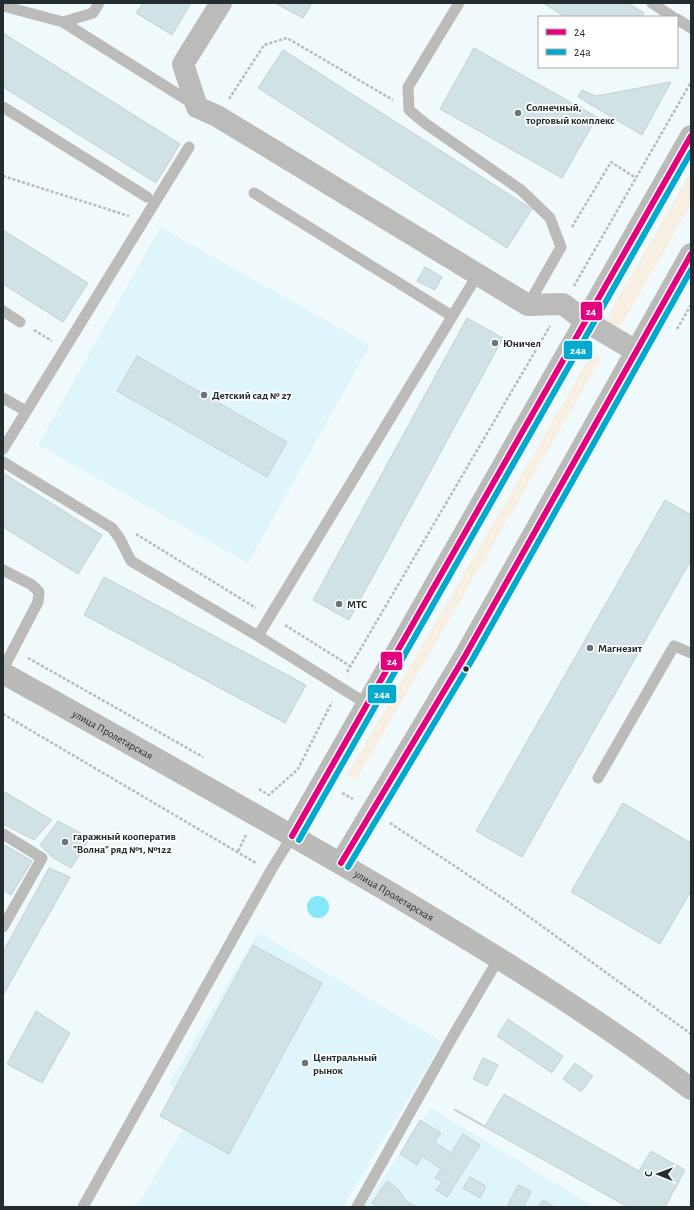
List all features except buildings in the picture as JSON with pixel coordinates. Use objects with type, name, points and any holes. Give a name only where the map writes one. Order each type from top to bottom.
[{"type":"main road","points":[[292,836],[691,136]]},
{"type":"main road","points":[[341,863],[465,656],[691,254]]},
{"type":"main road","name":"улица Пролетарская","points":[[3,673],[341,863],[499,958],[601,1025],[691,1088]]},
{"type":"street","points":[[221,3],[183,64],[197,107],[217,116],[528,305],[563,304],[585,321],[636,352]]},
{"type":"lane","points":[[63,22],[93,13],[99,3]]},
{"type":"lane","points":[[459,3],[408,87],[409,110],[426,124],[521,190],[550,218],[561,247],[528,305]]},
{"type":"lane","points":[[652,3],[672,16]]},
{"type":"lane","points":[[3,6],[63,22],[197,107]]},
{"type":"lane","points":[[678,20],[691,28]]},
{"type":"lane","points":[[3,107],[147,197]]},
{"type":"lane","points":[[3,449],[190,147]]},
{"type":"lane","points":[[254,193],[452,316]]},
{"type":"lane","points":[[258,636],[478,274]]},
{"type":"lane","points":[[3,311],[20,322]]},
{"type":"lane","points":[[3,398],[26,412]]},
{"type":"lane","points":[[3,462],[112,528],[120,539],[131,561],[258,636],[368,704]]},
{"type":"lane","points":[[3,570],[32,585],[39,592],[38,602],[3,669]]},
{"type":"lane","points":[[598,778],[674,646],[691,653]]},
{"type":"lane","points":[[3,834],[42,858],[4,922]]},
{"type":"lane","points":[[83,1207],[270,872],[292,836]]},
{"type":"lane","points":[[357,1207],[499,958]]},
{"type":"path","points":[[217,116],[264,45],[286,38],[409,110]]},
{"type":"path","points":[[255,787],[269,795],[298,768],[350,666],[563,304],[691,82]]},
{"type":"path","points":[[561,247],[611,162],[636,178]]},
{"type":"path","points":[[134,532],[350,666]]},
{"type":"path","points":[[13,650],[207,759]]},
{"type":"path","points":[[3,714],[238,851],[270,872]]},
{"type":"path","points":[[298,768],[322,783],[373,809],[396,827],[510,903],[691,1034]]},
{"type":"shaded area","points":[[691,172],[691,204],[622,324],[615,326],[609,323],[608,319],[610,312]]},
{"type":"shaded area","name":"Детский сад № 27","points":[[160,227],[370,345],[248,563],[38,445]]},
{"type":"shaded area","points":[[592,353],[601,359],[356,780],[347,775]]},
{"type":"shaded area","name":"Центральный рынок","points":[[258,932],[442,1042],[343,1207],[136,1207],[199,1103],[169,1084]]},
{"type":"shaded area","points":[[431,1108],[595,1207],[363,1207]]},
{"type":"water","points":[[318,896],[326,899],[329,907],[326,915],[318,918],[310,915],[307,907],[310,899]]},
{"type":"transit line","name":"24","points":[[292,836],[691,136]]},
{"type":"transit line","name":"24a","points":[[299,840],[691,152]]},
{"type":"transit line","name":"24","points":[[341,863],[465,656],[691,254]]},
{"type":"transit line","name":"24a","points":[[348,867],[472,660],[691,270]]},
{"type":"place","name":"Солнечный, торговый комплекс","points":[[518,113]]},
{"type":"place","name":"Юничел","points":[[495,343]]},
{"type":"place","name":"Детский сад № 27","points":[[204,395]]},
{"type":"place","name":"МТС","points":[[339,604]]},
{"type":"place","name":"Магнезит","points":[[590,648]]},
{"type":"place","name":"гаражный кооператив \"Волна\" ряд №1, №122","points":[[65,842]]},
{"type":"place","name":"Центральный рынок","points":[[305,1063]]}]
